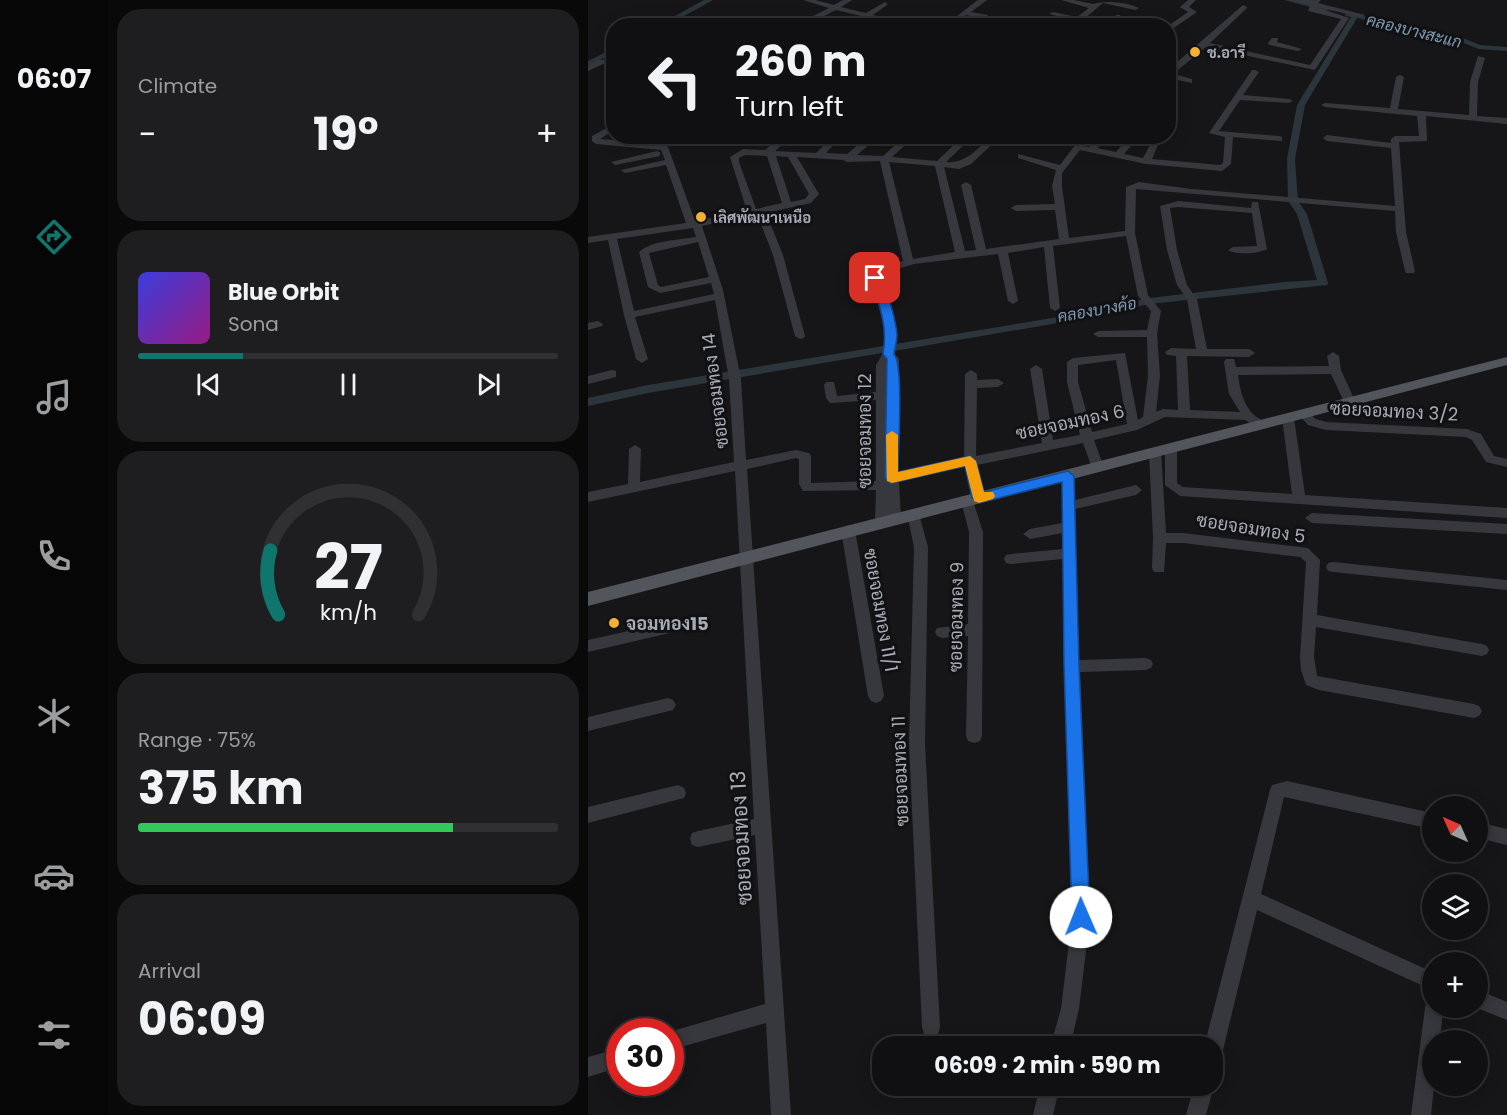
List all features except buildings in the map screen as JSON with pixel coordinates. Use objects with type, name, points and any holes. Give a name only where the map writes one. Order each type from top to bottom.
[{"type":"main road","points":[[588,599],[848,530],[1098,468],[1255,421],[1288,418],[1505,364]]},
{"type":"street","points":[[807,0],[873,18]]},
{"type":"street","points":[[816,18],[848,0]]},
{"type":"street","points":[[958,18],[983,0]]},
{"type":"street","points":[[1065,0],[1095,6]]},
{"type":"street","points":[[1080,18],[1103,0],[1135,8]]},
{"type":"street","points":[[1176,24],[1193,12],[1184,7],[1192,0]]},
{"type":"street","points":[[1296,0],[1361,15]]},
{"type":"street","points":[[862,18],[885,4]]},
{"type":"street","points":[[1205,44],[1308,68],[1313,67],[1345,18],[1313,5]]},
{"type":"street","points":[[1176,68],[1243,7]]},
{"type":"street","points":[[965,13],[984,18]]},
{"type":"street","points":[[1053,14],[1070,18]]},
{"type":"street","points":[[1266,58],[1277,42],[1298,49]]},
{"type":"street","points":[[1473,117],[1474,82],[1481,58]]},
{"type":"street","points":[[588,69],[606,62]]},
{"type":"street","points":[[1256,72],[1213,133],[1279,139]]},
{"type":"street","points":[[1176,77],[1189,81]]},
{"type":"street","points":[[1394,110],[1400,77]]},
{"type":"street","points":[[1238,97],[1289,101]]},
{"type":"street","points":[[1325,105],[1507,121]]},
{"type":"street","points":[[1410,271],[1401,232],[1396,138],[1424,139],[1421,112]]},
{"type":"street","points":[[606,130],[595,138],[596,145],[652,149],[662,156],[668,165],[625,170]]},
{"type":"street","points":[[1084,148],[1146,161],[1225,167],[1229,135]]},
{"type":"street","points":[[1327,138],[1396,146]]},
{"type":"street","points":[[620,147],[624,144]]},
{"type":"street","points":[[615,162],[655,150],[661,144]]},
{"type":"street","points":[[769,154],[780,144]]},
{"type":"street","points":[[818,156],[830,144]]},
{"type":"street","points":[[847,159],[865,144]]},
{"type":"street","points":[[902,144],[885,159],[885,170],[909,263],[1064,240],[1130,233]]},
{"type":"street","points":[[939,164],[960,144]]},
{"type":"street","points":[[800,336],[778,255],[734,157],[743,152],[964,165],[988,144]]},
{"type":"street","points":[[1084,148],[1086,144]]},
{"type":"street","points":[[1064,240],[1057,186],[1060,168],[1084,148],[1095,144]]},
{"type":"street","points":[[1118,156],[1128,144]]},
{"type":"street","points":[[1146,161],[1154,144]]},
{"type":"street","points":[[769,154],[788,206]]},
{"type":"street","points":[[588,240],[694,224],[808,201],[814,194],[791,154]]},
{"type":"street","points":[[1021,156],[1060,168]]},
{"type":"street","points":[[939,164],[961,255]]},
{"type":"street","name":"ซอยจอมทอง 14","points":[[668,165],[700,239],[719,296],[734,373],[747,557]]},
{"type":"street","points":[[966,185],[981,253]]},
{"type":"street","points":[[1149,420],[1154,376],[1152,333],[1156,311],[1143,296],[1130,233],[1131,189],[1134,185],[1400,209]]},
{"type":"street","points":[[1233,250],[1262,249],[1254,196]]},
{"type":"street","points":[[1202,352],[1191,297],[1182,285],[1172,250],[1165,205],[1256,211]]},
{"type":"street","points":[[1016,208],[1060,207]]},
{"type":"street","points":[[612,237],[629,315],[642,359]]},
{"type":"street","points":[[700,239],[652,248],[644,252],[653,287],[660,290],[715,279]]},
{"type":"street","points":[[1048,243],[1055,308]]},
{"type":"street","points":[[1002,250],[1013,301]]},
{"type":"street","name":"ซอยจอมทอง 12","points":[[885,481],[882,365],[889,352],[892,336],[886,306],[874,274],[882,269],[909,263]]},
{"type":"street","points":[[629,315],[719,296]]},
{"type":"street","points":[[1098,334],[1152,333]]},
{"type":"street","points":[[888,520],[885,481],[893,380],[892,359],[889,352]]},
{"type":"street","points":[[1184,414],[1176,352],[1249,352]]},
{"type":"street","points":[[1098,468],[1086,438],[1071,364],[1076,360],[1118,355],[1122,360],[1133,427]]},
{"type":"street","points":[[1333,356],[1335,370],[1350,403]]},
{"type":"street","points":[[1229,357],[1235,394],[1255,421]]},
{"type":"street","points":[[1036,369],[1048,445]]},
{"type":"street","points":[[1232,371],[1335,370]]},
{"type":"street","points":[[588,380],[612,374]]},
{"type":"street","name":"ซอยจอมทอง 9","points":[[974,736],[976,532],[970,461],[971,379],[998,382]]},
{"type":"street","points":[[830,385],[834,400],[883,395]]},
{"type":"street","name":"ซอยจอมทอง 6","points":[[741,466],[801,454],[805,456],[807,488],[885,481],[1133,427],[1159,414],[1184,414],[1255,421]]},
{"type":"street","name":"ซอยจอมทอง 3/2","points":[[1304,414],[1312,422],[1326,426],[1467,433],[1477,437],[1484,455],[1491,461],[1507,463]]},
{"type":"street","points":[[1288,418],[1299,498]]},
{"type":"street","points":[[1171,448],[1171,485],[1180,491],[1507,513]]},
{"type":"street","points":[[634,488],[635,449]]},
{"type":"street","points":[[1155,452],[1160,538],[1159,568]]},
{"type":"street","points":[[588,497],[741,466]]},
{"type":"street","points":[[1063,1036],[1070,1009],[1081,917],[1068,476]]},
{"type":"street","points":[[1069,506],[1136,490]]},
{"type":"street","points":[[1479,511],[1484,527]]},
{"type":"street","name":"ซอยจอมทอง 11","points":[[913,514],[921,547],[917,744],[932,1027]]},
{"type":"street","points":[[1312,518],[1507,529]]},
{"type":"street","points":[[1030,534],[1070,527]]},
{"type":"street","name":"ซอยจอมทอง 11/1","points":[[848,530],[876,696]]},
{"type":"street","name":"ซอยจอมทอง 5","points":[[1160,538],[1241,544],[1308,554],[1313,560],[1314,575],[1306,665],[1311,680],[1318,684],[1474,711]]},
{"type":"street","points":[[1011,559],[1070,553]]},
{"type":"street","name":"ซอยจอมทอง 13","points":[[747,557],[781,1115]]},
{"type":"street","points":[[1333,567],[1507,585]]},
{"type":"street","points":[[1311,620],[1482,650]]},
{"type":"street","points":[[588,646],[665,629]]},
{"type":"street","points":[[942,632],[975,629]]},
{"type":"street","points":[[1072,666],[1146,664]]},
{"type":"street","points":[[588,724],[668,705]]},
{"type":"street","points":[[1217,1036],[1277,792],[1280,789],[1422,819]]},
{"type":"street","points":[[588,815],[678,793]]},
{"type":"street","points":[[698,839],[763,825]]},
{"type":"street","points":[[1488,832],[1507,837]]},
{"type":"street","points":[[1252,899],[1422,976]]},
{"type":"street","points":[[1488,1003],[1507,1011]]},
{"type":"street","points":[[684,1037],[774,1011]]},
{"type":"street","points":[[1421,1115],[1433,1018]]},
{"type":"street","points":[[588,1067],[606,1061]]},
{"type":"street","points":[[1042,1115],[1047,1096]]},
{"type":"street","points":[[1196,1115],[1201,1096]]},
{"type":"waterway","points":[[675,18],[709,0]]},
{"type":"waterway","name":"คลองบางสะแก","points":[[1288,0],[1326,9]]},
{"type":"waterway","name":"คลองบางสะแก","points":[[1348,14],[1463,40],[1479,47],[1507,49]]},
{"type":"waterway","name":"คลองบางค้อ","points":[[588,402],[648,389],[1052,321],[1150,301],[1284,285],[1323,283],[1302,214],[1293,201],[1291,159],[1301,105],[1355,16]]},
{"type":"waterway","points":[[588,64],[606,54]]},
{"type":"slow traffic","points":[[892,435],[892,478],[970,461],[979,498],[988,496]]},
{"type":"place","name":"ช.อารี","points":[[1195,52]]},
{"type":"place","name":"เลิศพัฒนาเหนือ","points":[[701,217]]},
{"type":"place","name":"จอมทอง15","points":[[614,623]]},
{"type":"route","points":[[875,278],[886,306],[892,336],[889,354],[892,359],[893,380],[892,478],[970,461],[979,498],[1068,476],[1081,917]]}]
